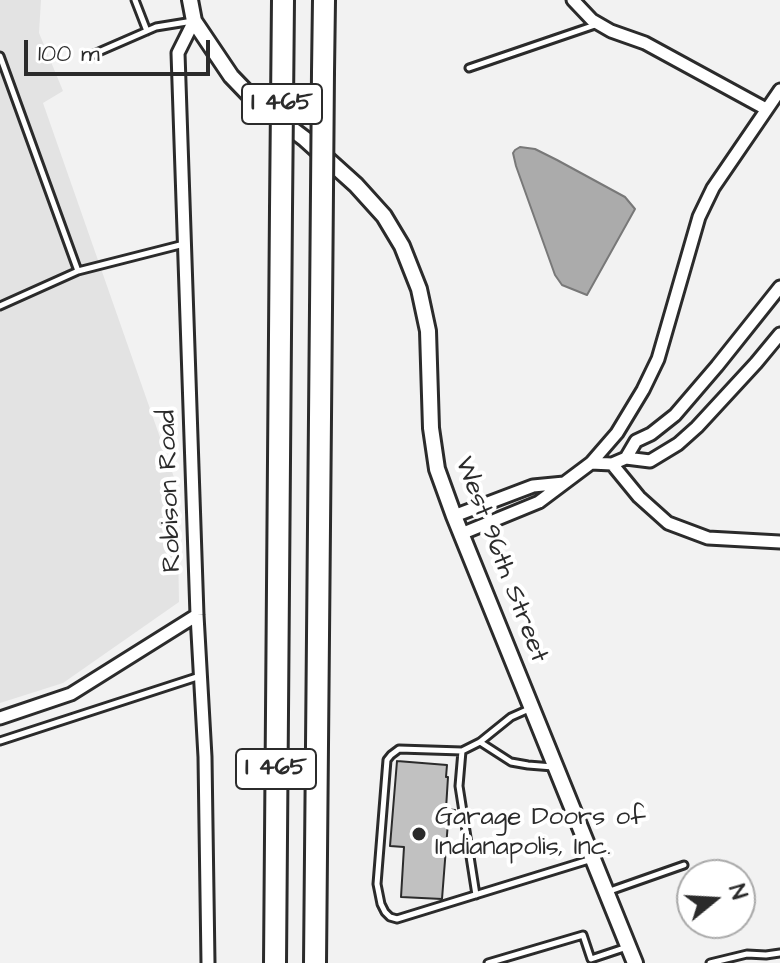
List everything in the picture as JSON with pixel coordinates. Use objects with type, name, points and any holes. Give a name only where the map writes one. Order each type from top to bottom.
[{"type":"highway","name":"I 465","points":[[275,963],[283,0]]},
{"type":"highway","name":"I 465","points":[[315,963],[324,0]]},
{"type":"street","name":"West 96th Street","points":[[190,0],[194,21],[231,76],[256,102],[305,139],[356,185],[384,216],[402,246],[419,289],[428,331],[431,428],[437,469],[635,963]]},
{"type":"street","points":[[573,0],[592,20],[611,31],[645,43],[766,109]]},
{"type":"street","name":"Robison Road","points":[[194,21],[178,53],[206,803],[208,963]]},
{"type":"street","points":[[461,534],[539,502],[591,463],[617,433],[658,359],[699,217],[713,188],[780,90]]},
{"type":"street","points":[[626,458],[636,441],[651,434],[675,415],[780,287]]},
{"type":"street","points":[[591,463],[612,464],[626,458],[650,461],[678,444],[780,334]]},
{"type":"street","points":[[612,464],[639,497],[668,523],[708,538],[780,542]]},
{"type":"street","points":[[454,516],[533,486],[565,483]]},
{"type":"street","points":[[0,718],[71,694],[197,615]]},
{"type":"lane","points":[[135,0],[147,31]]},
{"type":"lane","points":[[87,57],[156,27],[194,21]]},
{"type":"lane","points":[[469,68],[599,24]]},
{"type":"lane","points":[[0,56],[78,271]]},
{"type":"lane","points":[[0,306],[78,271],[184,244]]},
{"type":"lane","points":[[0,741],[201,676]]},
{"type":"lane","points":[[532,708],[511,717],[480,742],[462,751],[399,749],[387,760],[377,884],[381,904],[385,912],[397,919],[593,859]]},
{"type":"lane","points":[[480,742],[511,762],[556,767]]},
{"type":"lane","points":[[462,751],[459,786],[476,895]]},
{"type":"lane","points":[[606,893],[676,868]]},
{"type":"lane","points":[[488,963],[583,935],[591,959],[628,946]]},
{"type":"lane","points":[[710,963],[747,954],[780,953]]},
{"type":"shaded area","points":[[0,0],[41,0],[39,33],[63,91],[43,103],[177,486],[179,602],[63,683],[0,703]]},
{"type":"shaded area","points":[[520,147],[535,149],[557,160],[625,197],[635,209],[587,295],[562,285],[555,275],[516,166],[513,153]]},
{"type":"building","name":"Garage Doors of Indianapolis, Inc.","points":[[397,761],[447,765],[446,809],[455,810],[454,823],[448,822],[442,899],[401,897],[404,847],[390,846]]},
{"type":"place","name":"Garage Doors of Indianapolis, Inc.","points":[[419,834]]}]
